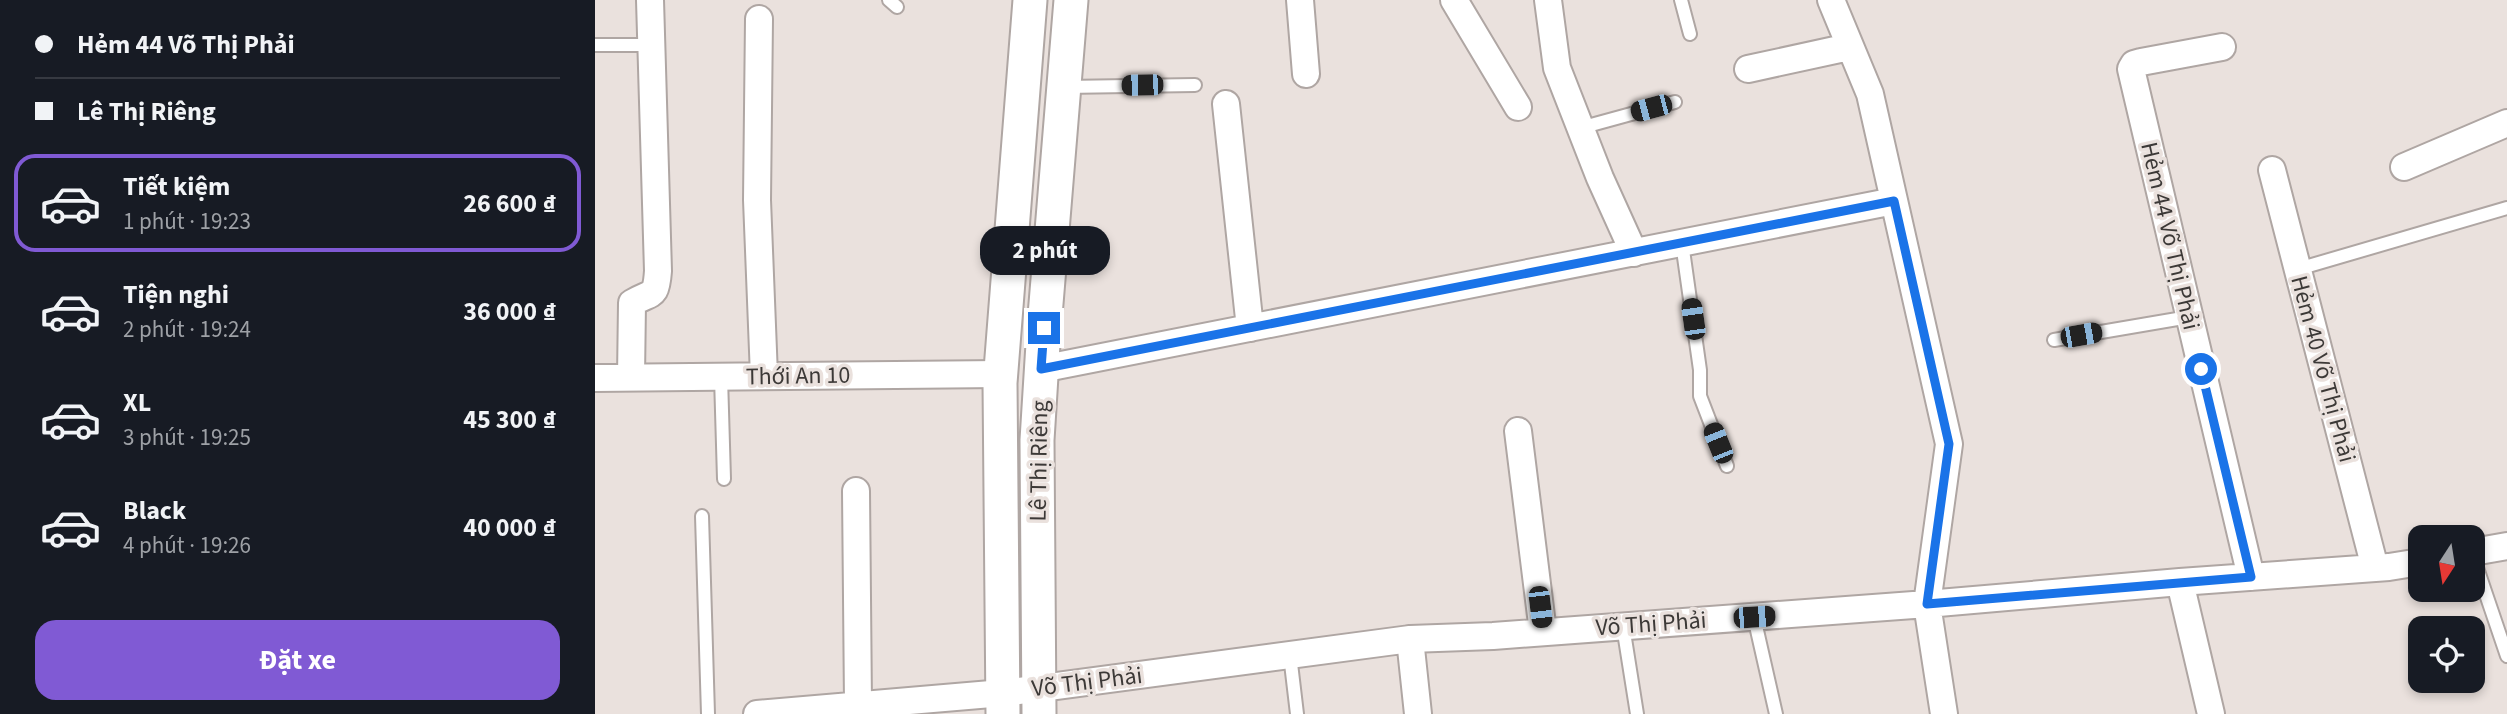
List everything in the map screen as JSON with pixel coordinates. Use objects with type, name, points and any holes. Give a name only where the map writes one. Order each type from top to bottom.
[{"type":"street","points":[[631,377],[632,303],[652,295],[657,289],[658,271],[650,0]]},
{"type":"street","name":"Lê Thị Riêng","points":[[1003,703],[1001,374],[1030,0]]},
{"type":"street","name":"Lê Thị Riêng","points":[[1039,701],[1037,440],[1071,0]]},
{"type":"street","points":[[1300,0],[1306,74]]},
{"type":"street","points":[[1454,0],[1518,107]]},
{"type":"street","points":[[1548,0],[1557,68],[1600,178],[1634,253]]},
{"type":"street","points":[[1831,0],[1870,94],[1949,444],[1927,604],[1944,714]]},
{"type":"street","points":[[759,19],[757,200],[764,376]]},
{"type":"street","points":[[1748,69],[1849,47]]},
{"type":"street","name":"Hẻm 44 Võ Thị Phải","points":[[2222,47],[2141,62],[2134,64],[2131,69],[2251,577]]},
{"type":"street","points":[[1226,104],[1250,328]]},
{"type":"street","points":[[2404,167],[2507,122]]},
{"type":"street","name":"Hẻm 40 Võ Thị Phải","points":[[2272,170],[2375,568]]},
{"type":"street","points":[[1041,369],[1894,201]]},
{"type":"street","name":"Thới An 10","points":[[595,378],[1001,374]]},
{"type":"street","points":[[1518,431],[1543,632]]},
{"type":"street","points":[[856,491],[858,704]]},
{"type":"street","points":[[2485,551],[2507,546]]},
{"type":"street","name":"Võ Thị Phải","points":[[757,714],[858,704],[1039,701],[1290,655],[1410,639],[1927,604],[2408,564]]},
{"type":"street","points":[[2179,582],[2211,714]]},
{"type":"street","points":[[1410,639],[1418,714]]},
{"type":"lane","points":[[1681,0],[1690,34]]},
{"type":"lane","points":[[595,45],[652,45]]},
{"type":"lane","points":[[1064,87],[1195,85]]},
{"type":"lane","points":[[1580,128],[1675,102]]},
{"type":"lane","points":[[2298,270],[2507,208]]},
{"type":"lane","points":[[1682,243],[1700,370],[1700,396],[1727,466]]},
{"type":"lane","points":[[2054,340],[2189,317]]},
{"type":"lane","points":[[721,376],[724,479]]},
{"type":"lane","points":[[702,516],[708,714]]},
{"type":"lane","points":[[2485,590],[2507,656]]},
{"type":"lane","points":[[1754,617],[1776,714]]},
{"type":"lane","points":[[1623,626],[1637,714]]},
{"type":"lane","points":[[1290,655],[1297,714]]},
{"type":"route","points":[[1044,328],[1041,369],[1894,201],[1949,444],[1927,604],[2251,577],[2201,369]]}]
